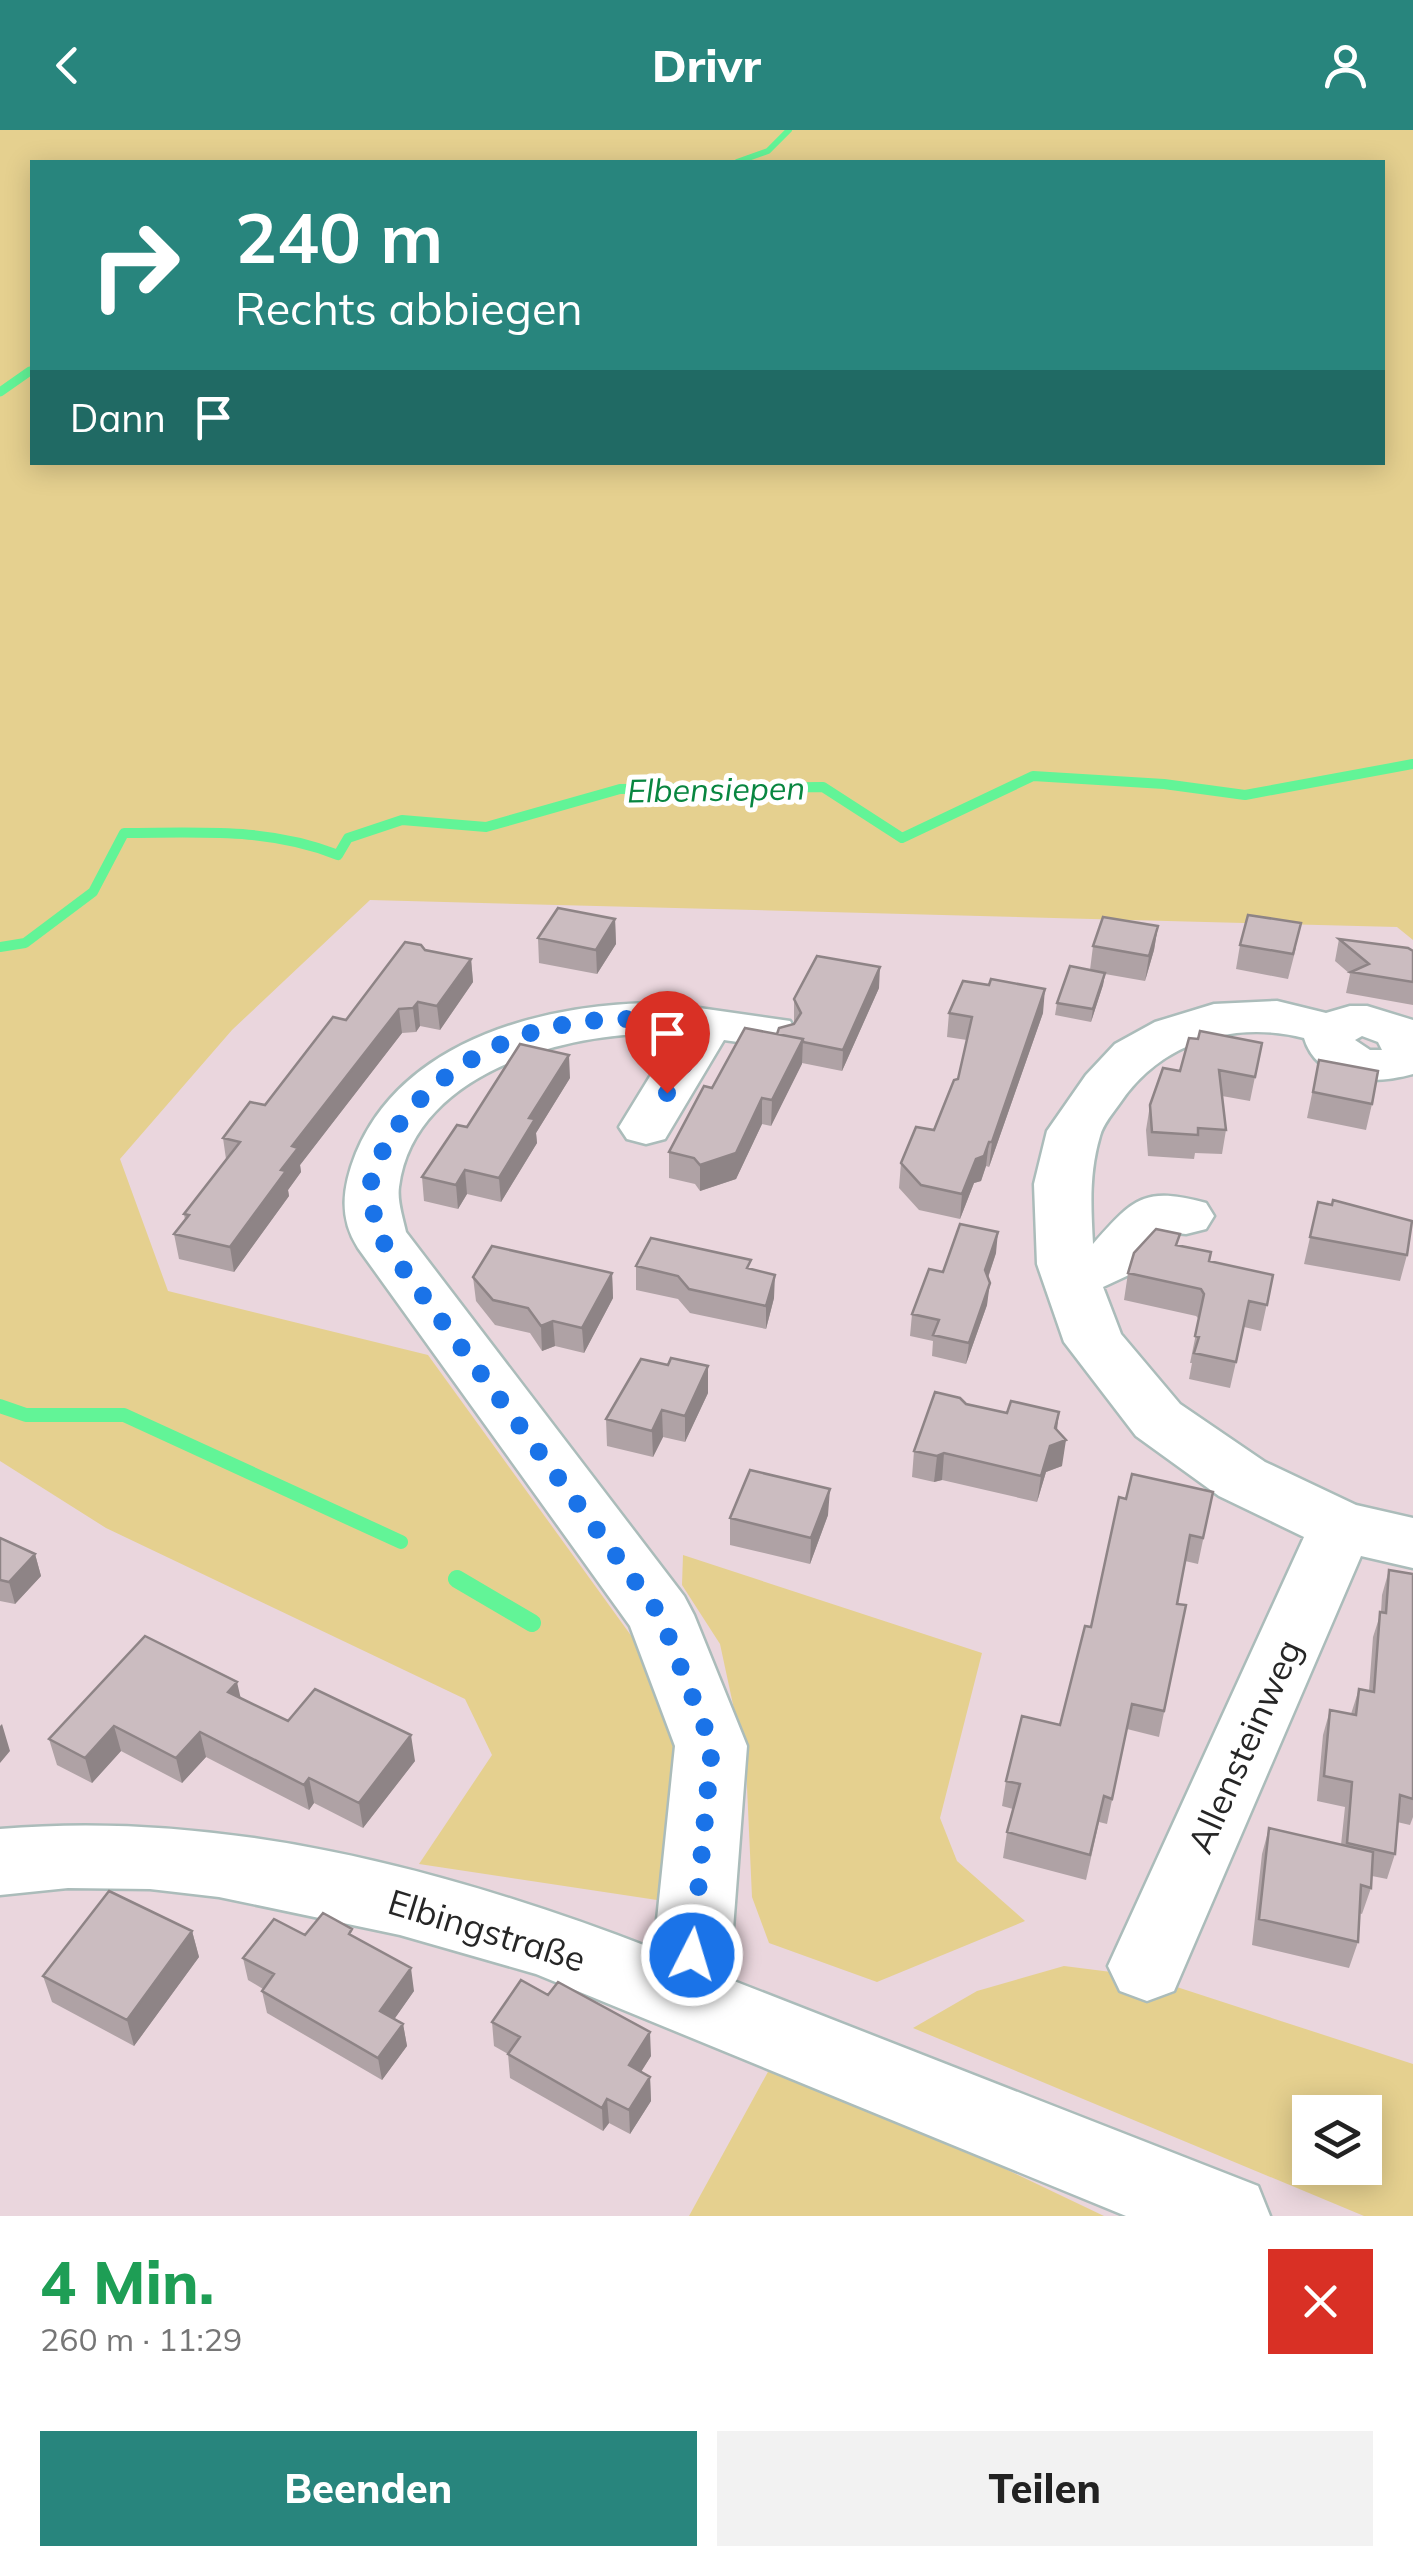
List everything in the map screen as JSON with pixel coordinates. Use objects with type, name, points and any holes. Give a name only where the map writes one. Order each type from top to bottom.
[{"type":"street","points":[[1332,1030],[1277,1016],[1214,1019],[1173,1033],[1132,1054],[1074,1130],[1062,1184],[1066,1264],[1094,1342],[1158,1420],[1242,1479],[1341,1526],[1413,1543]]},
{"type":"street","points":[[673,1994],[692,1955],[712,1746],[660,1615],[378,1235],[370,1184],[393,1135],[425,1091],[487,1052],[540,1030],[653,1018],[772,1032]]},
{"type":"street","points":[[646,1127],[708,1024]]},
{"type":"street","points":[[1070,1277],[1098,1268],[1114,1256],[1142,1220],[1159,1211],[1186,1216]]},
{"type":"street","name":"Allensteinweg","points":[[1147,1966],[1341,1526]]},
{"type":"street","name":"Elbingstraße","points":[[0,1862],[68,1856],[150,1857],[296,1878],[400,1901],[545,1942],[1228,2216]]},
{"type":"shaded area","points":[[0,130],[1413,130],[1413,940],[1397,927],[370,900],[232,1030],[120,1159],[168,1291],[428,1355],[711,1746],[657,1900],[419,1864],[492,1755],[465,1699],[106,1528],[0,1461]]},
{"type":"shaded area","points":[[683,1555],[982,1653],[940,1818],[957,1861],[1025,1921],[877,1982],[769,1943],[752,1897],[746,1765],[720,1644],[682,1585]]},
{"type":"shaded area","points":[[1064,1966],[1143,1976],[1413,2064],[1413,2216],[1364,2216],[913,2028],[977,1991]]},
{"type":"shaded area","points":[[775,2059],[1104,2216],[689,2216]]},
{"type":"building","points":[[558,908],[615,919],[596,950],[538,938]]},
{"type":"building","points":[[1248,915],[1301,923],[1293,954],[1240,945]]},
{"type":"building","points":[[1103,917],[1158,926],[1149,956],[1093,946]]},
{"type":"building","points":[[1339,939],[1408,948],[1413,951],[1413,982],[1351,972],[1369,964]]},
{"type":"building","points":[[405,942],[471,959],[437,1006],[418,1002],[413,1008],[399,1009],[292,1146],[298,1148],[281,1170],[286,1171],[230,1247],[174,1234],[189,1215],[184,1214],[240,1142],[223,1138],[250,1102],[265,1105],[333,1017],[346,1020]]},
{"type":"building","points":[[817,956],[880,967],[843,1050],[777,1034],[779,1028],[794,1024],[801,1013],[794,999]]},
{"type":"building","points":[[1070,966],[1105,973],[1093,1009],[1057,1003]]},
{"type":"building","points":[[991,979],[1045,989],[992,1142],[984,1156],[976,1159],[962,1194],[921,1185],[901,1163],[916,1127],[934,1130],[954,1080],[958,1079],[972,1017],[949,1013],[963,981],[989,985]]},
{"type":"building","points":[[745,1028],[803,1039],[772,1100],[762,1098],[736,1153],[700,1165],[694,1158],[669,1152],[704,1086],[712,1088]]},
{"type":"building","points":[[1200,1031],[1262,1043],[1255,1077],[1219,1070],[1226,1130],[1198,1128],[1198,1135],[1152,1132],[1150,1105],[1163,1068],[1180,1071],[1189,1038],[1198,1039]]},
{"type":"building","points":[[520,1044],[569,1055],[529,1118],[535,1119],[499,1178],[465,1170],[456,1185],[422,1177],[457,1125],[467,1127]]},
{"type":"building","points":[[1319,1060],[1378,1071],[1372,1104],[1313,1092]]},
{"type":"building","points":[[1333,1200],[1412,1221],[1407,1255],[1310,1237],[1318,1202],[1332,1205]]},
{"type":"building","points":[[960,1224],[998,1232],[985,1270],[990,1283],[969,1343],[933,1335],[939,1320],[912,1314],[929,1269],[943,1272]]},
{"type":"building","points":[[1156,1229],[1180,1234],[1176,1245],[1211,1252],[1209,1261],[1273,1275],[1267,1305],[1249,1301],[1236,1362],[1194,1353],[1204,1294],[1201,1289],[1128,1273],[1134,1253]]},
{"type":"building","points":[[651,1238],[751,1260],[747,1268],[775,1275],[766,1306],[689,1289],[678,1276],[636,1266]]},
{"type":"building","points":[[492,1246],[612,1273],[582,1328],[553,1321],[541,1326],[528,1308],[493,1300],[473,1277]]},
{"type":"building","points":[[671,1358],[708,1366],[685,1416],[662,1410],[652,1431],[606,1419],[641,1359],[668,1365]]},
{"type":"building","points":[[935,1392],[1007,1413],[1011,1401],[1059,1412],[1055,1428],[1066,1440],[1050,1446],[1041,1476],[944,1453],[937,1456],[914,1451]]},
{"type":"building","points":[[750,1470],[830,1489],[811,1538],[730,1518]]},
{"type":"building","points":[[1132,1474],[1213,1492],[1203,1538],[1190,1535],[1177,1604],[1186,1605],[1164,1711],[1132,1704],[1112,1799],[1104,1796],[1090,1855],[1007,1832],[1020,1784],[1006,1781],[1022,1716],[1060,1725],[1085,1626],[1091,1627],[1119,1497],[1126,1499]]},
{"type":"building","points":[[0,1538],[35,1554],[9,1582],[0,1580]]},
{"type":"building","points":[[1389,1570],[1413,1574],[1413,1799],[1400,1795],[1395,1854],[1347,1843],[1352,1782],[1324,1776],[1330,1710],[1356,1715],[1359,1689],[1374,1692],[1380,1612],[1386,1613]]},
{"type":"building","points":[[145,1636],[237,1682],[228,1692],[288,1721],[315,1689],[411,1735],[359,1803],[309,1778],[304,1785],[200,1732],[176,1758],[114,1726],[85,1758],[49,1739]]},
{"type":"building","points":[[1269,1828],[1373,1852],[1371,1888],[1361,1885],[1358,1942],[1259,1919]]},
{"type":"building","points":[[109,1891],[192,1931],[127,2020],[43,1976]]},
{"type":"building","points":[[323,1913],[352,1929],[349,1934],[411,1968],[380,2011],[403,2024],[378,2058],[262,1991],[274,1974],[243,1958],[274,1919],[305,1935]]},
{"type":"building","points":[[521,1980],[548,1995],[558,1982],[650,2032],[629,2065],[650,2077],[629,2110],[607,2099],[602,2108],[508,2054],[520,2037],[492,2022]]},
{"type":"waterway","points":[[743,160],[768,151],[789,130]]},
{"type":"waterway","points":[[0,392],[30,371]]},
{"type":"waterway","name":"Elbensiepen","points":[[0,947],[25,943],[93,892],[124,833],[259,836],[338,855],[348,838],[402,820],[486,827],[620,789],[823,787],[902,838],[1033,776],[1164,784],[1245,795],[1413,764]]},
{"type":"waterway","points":[[0,1406],[26,1415],[124,1415],[401,1542]]},
{"type":"waterway","points":[[457,1579],[532,1623]]},
{"type":"route","points":[[667,1093],[708,1024],[653,1018],[540,1030],[487,1052],[425,1091],[393,1135],[370,1184],[378,1235],[660,1615],[712,1746],[692,1955]]}]
